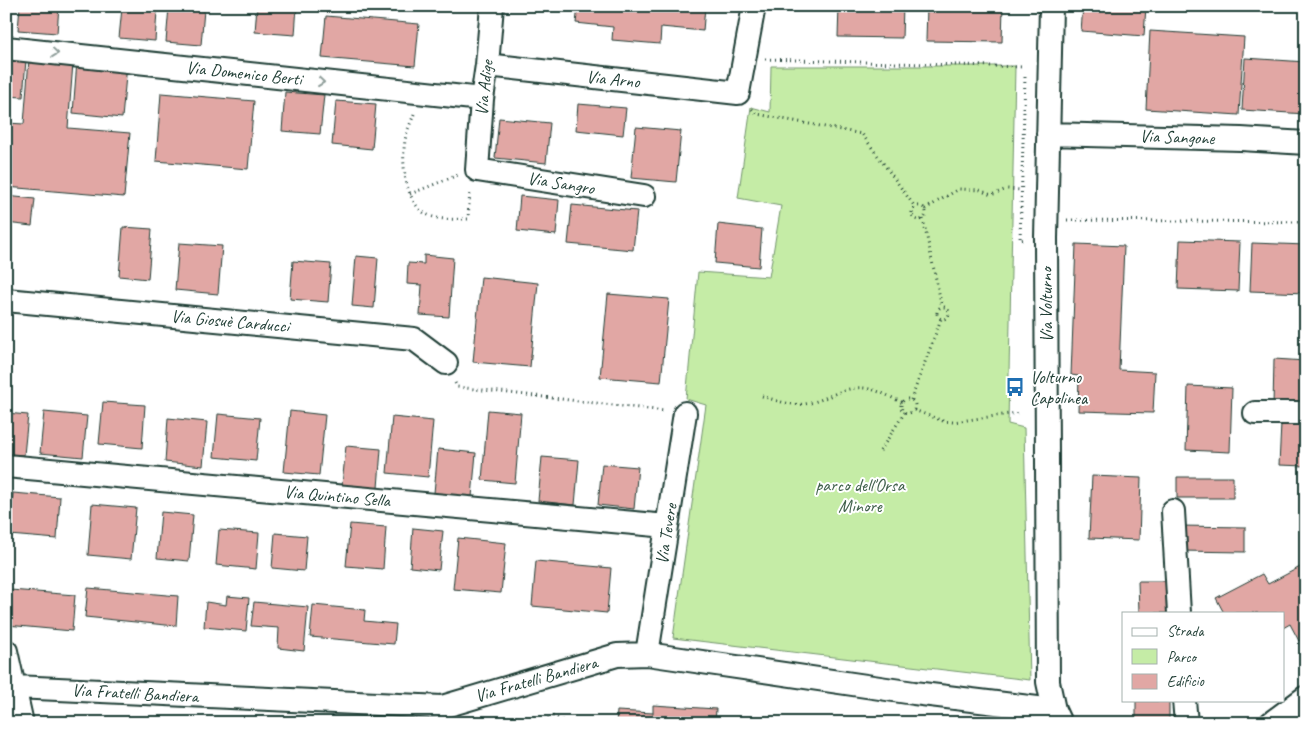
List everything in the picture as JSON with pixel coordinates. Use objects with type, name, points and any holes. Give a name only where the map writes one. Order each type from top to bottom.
[{"type":"street","name":"Via Adige","points":[[475,170],[492,6]]},
{"type":"street","points":[[738,93],[754,6]]},
{"type":"street","name":"Via Volturno","points":[[1051,6],[1046,238],[1046,517],[1048,682],[1057,716]]},
{"type":"street","name":"Via Domenico Berti","points":[[6,48],[482,99]]},
{"type":"street","name":"Via Arno","points":[[487,65],[738,93]]},
{"type":"street","name":"Via Sangone","points":[[1048,134],[1241,139],[1306,144]]},
{"type":"street","name":"Via Sangro","points":[[475,170],[644,196]]},
{"type":"street","name":"Via Giosuè Carducci","points":[[6,300],[414,339],[446,363]]},
{"type":"street","name":"Via Tevere","points":[[647,654],[686,413]]},
{"type":"street","points":[[1255,413],[1306,413]]},
{"type":"street","name":"Via Quintino Sella","points":[[6,466],[667,526]]},
{"type":"street","points":[[1173,511],[1179,612]]},
{"type":"street","points":[[6,651],[22,723]]},
{"type":"street","name":"Via Fratelli Bandiera","points":[[15,687],[442,707],[617,655],[647,654],[1057,716]]},
{"type":"street","points":[[1270,723],[1306,697]]},
{"type":"street","points":[[1184,702],[1186,723]]},
{"type":"path","points":[[744,58],[1024,67]]},
{"type":"path","points":[[410,194],[475,170],[468,219],[436,218],[424,213],[414,203],[410,194],[405,171],[404,151],[407,133],[423,93]]},
{"type":"path","points":[[738,93],[757,114],[862,134],[915,207]]},
{"type":"path","points":[[925,209],[959,189],[980,190],[991,195],[1007,189],[1021,190]]},
{"type":"path","points":[[915,207],[922,206],[925,209]]},
{"type":"path","points":[[915,207],[913,216],[918,220],[926,216],[925,209]]},
{"type":"path","points":[[922,219],[942,307]]},
{"type":"path","points":[[1062,220],[1306,222]]},
{"type":"path","points":[[941,319],[948,318],[950,312],[946,307],[942,307]]},
{"type":"path","points":[[941,319],[937,313],[938,309],[942,307]]},
{"type":"path","points":[[911,400],[941,319]]},
{"type":"path","points":[[446,363],[457,387],[686,413]]},
{"type":"path","points":[[762,396],[789,404],[803,404],[817,402],[845,390],[862,388],[881,393],[903,403]]},
{"type":"path","points":[[905,412],[902,409],[903,403],[905,400],[911,400]]},
{"type":"path","points":[[911,400],[914,403],[914,410]]},
{"type":"path","points":[[905,412],[909,413],[914,410]]},
{"type":"path","points":[[914,410],[943,421],[954,422],[1017,412]]},
{"type":"path","points":[[880,451],[905,412]]},
{"type":"path","points":[[539,723],[553,716],[567,723]]},
{"type":"green space","name":"parco dell'Orsa Minore","points":[[771,66],[1015,66],[1008,424],[1024,428],[1030,680],[673,638],[706,405],[686,399],[698,272],[769,277],[781,206],[738,198],[751,107],[770,112]]},
{"type":"building","points":[[20,6],[59,6],[57,33],[18,30]]},
{"type":"building","points":[[257,6],[297,6],[295,35],[255,32]]},
{"type":"building","points":[[568,6],[705,6],[703,31],[661,27],[660,44],[612,40],[613,27],[576,23],[578,7]]},
{"type":"building","points":[[839,6],[903,6],[902,38],[838,37]]},
{"type":"building","points":[[927,6],[1003,6],[1002,42],[926,41]]},
{"type":"building","points":[[1083,6],[1146,6],[1144,36],[1081,31]]},
{"type":"building","points":[[169,7],[204,10],[201,45],[166,42]]},
{"type":"building","points":[[122,8],[157,11],[155,41],[119,38]]},
{"type":"building","points":[[326,16],[419,24],[415,66],[322,58]]},
{"type":"building","points":[[1150,31],[1244,37],[1239,115],[1146,109]]},
{"type":"building","points":[[1245,58],[1306,62],[1306,114],[1242,110]]},
{"type":"building","points":[[6,59],[26,60],[23,97],[6,96]]},
{"type":"building","points":[[29,59],[73,63],[68,128],[130,133],[124,197],[6,187],[7,123],[24,124]]},
{"type":"building","points":[[77,61],[127,65],[122,118],[73,113]]},
{"type":"building","points":[[285,92],[324,95],[320,134],[282,131]]},
{"type":"building","points":[[161,93],[254,101],[248,169],[156,161]]},
{"type":"building","points":[[336,101],[376,104],[372,149],[332,145]]},
{"type":"building","points":[[578,104],[626,108],[623,135],[576,130]]},
{"type":"building","points":[[499,118],[550,123],[546,163],[495,158]]},
{"type":"building","points":[[636,127],[681,131],[676,182],[631,178]]},
{"type":"building","points":[[6,196],[35,199],[32,226],[6,223]]},
{"type":"building","points":[[520,196],[559,200],[556,235],[517,231]]},
{"type":"building","points":[[572,205],[637,211],[633,250],[568,244]]},
{"type":"building","points":[[718,224],[762,229],[759,267],[715,263]]},
{"type":"building","points":[[123,227],[152,229],[148,279],[119,276]]},
{"type":"building","points":[[1180,240],[1240,242],[1238,291],[1178,289]]},
{"type":"building","points":[[179,243],[222,246],[218,294],[175,290]]},
{"type":"building","points":[[1252,243],[1306,245],[1306,293],[1250,291]]},
{"type":"building","points":[[1076,244],[1124,246],[1119,370],[1155,372],[1153,413],[1078,411],[1079,376],[1071,375]]},
{"type":"building","points":[[424,255],[453,258],[449,317],[420,315],[422,285],[407,284],[408,263],[424,264]]},
{"type":"building","points":[[356,256],[378,258],[374,308],[352,306]]},
{"type":"building","points":[[293,261],[331,264],[328,302],[290,299]]},
{"type":"building","points":[[481,277],[538,283],[530,367],[473,362]]},
{"type":"building","points":[[608,294],[669,299],[661,382],[600,377]]},
{"type":"building","points":[[1274,359],[1306,361],[1306,407],[1273,406]]},
{"type":"building","points":[[1188,386],[1232,388],[1230,452],[1186,450]]},
{"type":"building","points":[[103,402],[145,405],[142,448],[99,444]]},
{"type":"building","points":[[488,410],[521,413],[515,483],[482,480]]},
{"type":"building","points":[[290,411],[325,415],[319,475],[284,472]]},
{"type":"building","points":[[44,412],[87,416],[83,457],[40,453]]},
{"type":"building","points":[[6,413],[28,415],[24,455],[6,454]]},
{"type":"building","points":[[218,414],[260,418],[256,461],[214,457]]},
{"type":"building","points":[[392,417],[433,421],[428,477],[387,473]]},
{"type":"building","points":[[168,418],[207,422],[203,466],[165,462]]},
{"type":"building","points":[[1281,424],[1306,425],[1306,466],[1279,465]]},
{"type":"building","points":[[346,446],[381,449],[378,488],[342,485]]},
{"type":"building","points":[[438,449],[476,453],[472,497],[434,493]]},
{"type":"building","points":[[542,457],[579,460],[575,505],[538,501]]},
{"type":"building","points":[[602,464],[638,467],[634,509],[598,505]]},
{"type":"building","points":[[1092,476],[1141,478],[1139,540],[1089,538]]},
{"type":"building","points":[[1177,477],[1233,477],[1233,498],[1177,498]]},
{"type":"building","points":[[13,493],[60,497],[57,539],[9,535]]},
{"type":"building","points":[[92,504],[136,508],[131,559],[88,555]]},
{"type":"building","points":[[161,512],[193,515],[189,561],[157,558]]},
{"type":"building","points":[[350,524],[386,527],[383,569],[346,566]]},
{"type":"building","points":[[1180,526],[1245,527],[1245,552],[1180,551]]},
{"type":"building","points":[[413,528],[443,531],[439,570],[410,567]]},
{"type":"building","points":[[219,530],[259,533],[256,569],[216,565]]},
{"type":"building","points":[[275,533],[307,536],[304,571],[272,568]]},
{"type":"building","points":[[458,538],[506,543],[501,593],[453,589]]},
{"type":"building","points":[[536,561],[611,568],[607,613],[532,606]]},
{"type":"building","points":[[1302,566],[1306,574],[1306,637],[1299,641],[1290,624],[1284,627],[1284,612],[1223,612],[1216,598],[1262,574],[1268,584]]},
{"type":"building","points":[[1138,581],[1166,581],[1167,612],[1139,612]]},
{"type":"building","points":[[88,588],[178,596],[176,626],[85,617]]},
{"type":"building","points":[[10,590],[75,595],[72,631],[7,625]]},
{"type":"building","points":[[227,596],[249,598],[246,631],[204,627],[206,602],[226,605]]},
{"type":"building","points":[[254,602],[308,607],[304,651],[278,648],[279,628],[251,626]]},
{"type":"building","points":[[313,605],[365,610],[364,621],[396,624],[394,644],[310,637]]},
{"type":"building","points":[[1136,702],[1169,702],[1169,723],[1121,723],[1121,721],[1136,721]]},
{"type":"building","points":[[653,705],[716,709],[715,723],[616,723],[617,711],[653,713]]},
{"type":"place","name":"Volturno Capolinea","points":[[1015,387]]}]
